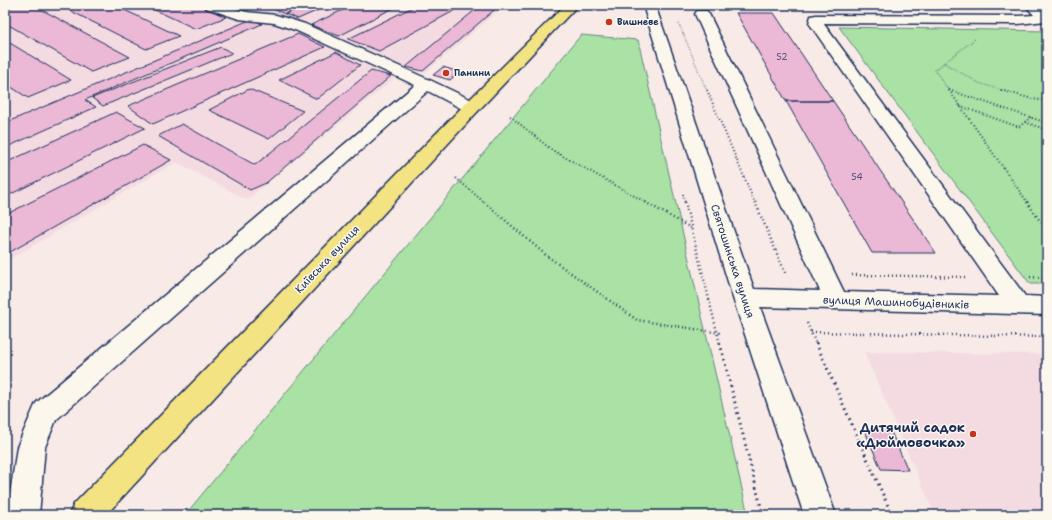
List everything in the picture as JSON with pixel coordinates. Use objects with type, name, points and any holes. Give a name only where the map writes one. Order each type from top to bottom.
[{"type":"main road","name":"Київська вулиця","points":[[85,515],[472,107],[572,5]]},
{"type":"street","points":[[211,5],[244,16],[276,19],[300,27],[426,84],[472,107]]},
{"type":"street","name":"Святошинська вулиця","points":[[648,5],[745,298],[820,515]]},
{"type":"street","points":[[874,5],[886,18]]},
{"type":"street","points":[[910,5],[924,19]]},
{"type":"street","points":[[1018,305],[816,23],[816,19],[886,18],[1018,20],[1041,18],[1042,15],[1031,5]]},
{"type":"street","points":[[1004,9],[1018,20]]},
{"type":"street","points":[[702,14],[836,300]]},
{"type":"street","points":[[23,515],[31,447],[46,412],[426,84]]},
{"type":"street","name":"вулиця Машинобудівників","points":[[745,298],[1047,306]]},
{"type":"path","points":[[676,18],[796,299],[892,515]]},
{"type":"path","points":[[1047,101],[1032,99],[979,83],[944,62],[935,70],[1047,231]]},
{"type":"path","points":[[949,90],[1047,123]]},
{"type":"path","points":[[960,106],[1019,127],[1030,117]]},
{"type":"path","points":[[510,116],[552,150],[692,228]]},
{"type":"path","points":[[1024,122],[1047,130]]},
{"type":"path","points":[[456,178],[547,256],[637,320],[720,333]]},
{"type":"path","points":[[682,189],[763,515]]},
{"type":"path","points":[[786,274],[1047,278]]},
{"type":"path","points":[[811,332],[1047,337]]},
{"type":"shaded area","points":[[5,5],[505,5],[425,73],[403,71],[247,200],[176,162],[5,262]]},
{"type":"shaded area","name":"Дитячий садок «Дюймовочка»","points":[[864,352],[1047,354],[1047,515],[935,515]]},
{"type":"green space","points":[[839,27],[1047,31],[1047,284],[1030,284]]},
{"type":"green space","points":[[581,35],[638,40],[748,515],[185,515]]},
{"type":"building","points":[[5,5],[33,5],[130,57],[91,72],[5,23]]},
{"type":"building","points":[[59,5],[114,5],[179,36],[146,49]]},
{"type":"building","points":[[144,5],[199,5],[226,17],[196,29]]},
{"type":"building","points":[[237,5],[259,5],[248,10]]},
{"type":"building","points":[[283,5],[306,5],[285,14],[273,9]]},
{"type":"building","points":[[306,5],[330,5],[298,19],[285,14]]},
{"type":"building","points":[[353,5],[399,5],[339,36],[311,25]]},
{"type":"building","points":[[417,5],[465,5],[379,51],[348,39]]},
{"type":"building","points":[[481,5],[500,5],[423,71],[406,67]]},
{"type":"building","points":[[807,5],[848,5],[849,7],[808,6]]},
{"type":"building","points":[[929,5],[971,5],[974,7],[931,7]]},
{"type":"building","points":[[736,13],[774,13],[833,101],[786,101]]},
{"type":"building","points":[[252,19],[262,24],[85,100],[96,107],[5,148],[5,123]]},
{"type":"building","points":[[298,34],[325,47],[153,124],[128,106]]},
{"type":"building","points":[[5,40],[71,80],[28,98],[5,83]]},
{"type":"building","points":[[221,47],[232,53],[103,106],[92,98]]},
{"type":"building","points":[[336,52],[360,65],[317,99],[279,80]]},
{"type":"building","name":"Панини","points":[[443,67],[459,72],[450,80],[433,75]]},
{"type":"building","points":[[371,71],[391,76],[266,183],[250,190],[158,136],[182,124],[255,165]]},
{"type":"building","points":[[249,89],[303,111],[269,139],[209,110]]},
{"type":"building","points":[[786,101],[833,101],[936,253],[872,253]]},
{"type":"building","points":[[116,112],[145,128],[5,197],[5,163]]},
{"type":"building","points":[[143,145],[171,160],[5,255],[5,215]]},
{"type":"building","points":[[865,431],[891,432],[908,470],[881,469]]},
{"type":"place","name":"Вишневе","points":[[609,22]]},
{"type":"place","name":"Панини","points":[[446,73]]},
{"type":"place","name":"Дитячий садок «Дюймовочка»","points":[[973,434]]}]
